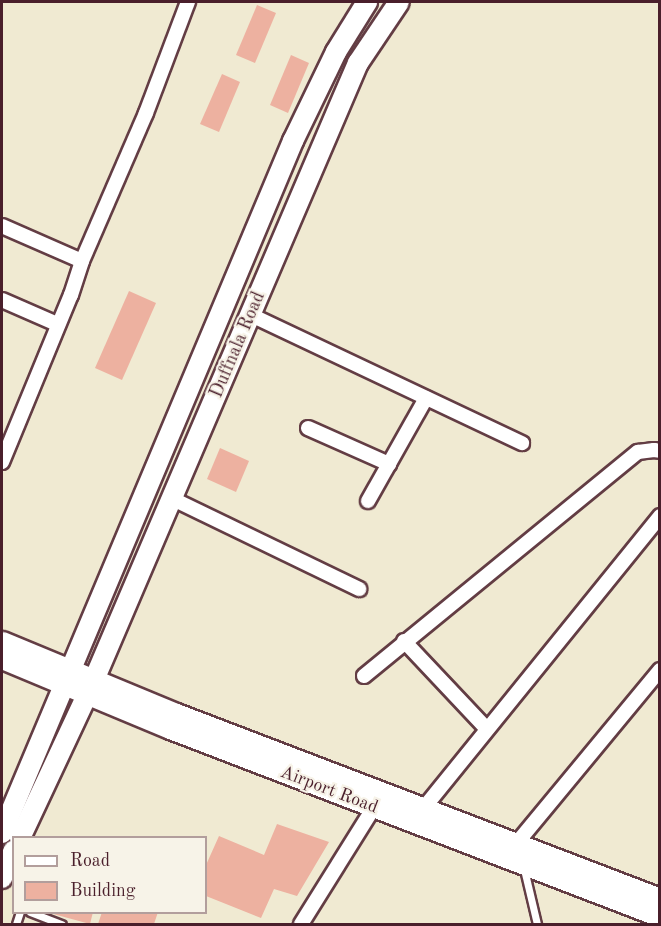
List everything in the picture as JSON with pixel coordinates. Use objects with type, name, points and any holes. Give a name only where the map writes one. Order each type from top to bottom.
[{"type":"main road","points":[[2,833],[293,141],[336,52],[367,2]]},
{"type":"main road","name":"Duffnala Road","points":[[20,836],[91,687],[358,63],[399,2]]},
{"type":"main road","name":"Airport Road","points":[[2,642],[68,678]]},
{"type":"main road","name":"Airport Road","points":[[2,658],[68,678],[423,809],[660,916]]},
{"type":"main road","name":"Airport Road","points":[[91,687],[374,807],[660,899]]},
{"type":"main road","points":[[2,878],[12,855]]},
{"type":"street","points":[[2,462],[57,324],[71,295],[82,261],[146,113],[188,2]]},
{"type":"street","points":[[2,226],[82,261]]},
{"type":"street","points":[[2,300],[57,324]]},
{"type":"street","points":[[251,315],[522,444]]},
{"type":"street","points":[[368,501],[426,398]]},
{"type":"street","points":[[308,428],[388,464]]},
{"type":"street","points":[[364,676],[404,641],[531,542],[638,452],[660,451]]},
{"type":"street","points":[[173,499],[359,589]]},
{"type":"street","points":[[423,809],[486,728],[660,516]]},
{"type":"street","points":[[404,641],[486,728]]},
{"type":"street","points":[[519,854],[660,670]]},
{"type":"street","points":[[301,924],[374,807]]},
{"type":"lane","points":[[519,854],[537,924]]},
{"type":"lane","points":[[35,914],[62,924]]},
{"type":"building","points":[[257,5],[276,13],[255,63],[236,55]]},
{"type":"building","points":[[291,55],[309,63],[288,113],[270,105]]},
{"type":"building","points":[[222,74],[240,82],[219,132],[200,124]]},
{"type":"building","points":[[129,291],[156,303],[122,380],[95,368]]},
{"type":"building","points":[[220,448],[249,461],[236,492],[207,479]]},
{"type":"building","points":[[277,824],[329,842],[297,896],[274,889],[261,918],[207,896],[207,863],[219,836],[264,855]]},
{"type":"building","points":[[53,914],[92,914],[90,924]]},
{"type":"building","points":[[101,914],[157,914],[154,924],[98,924]]}]
